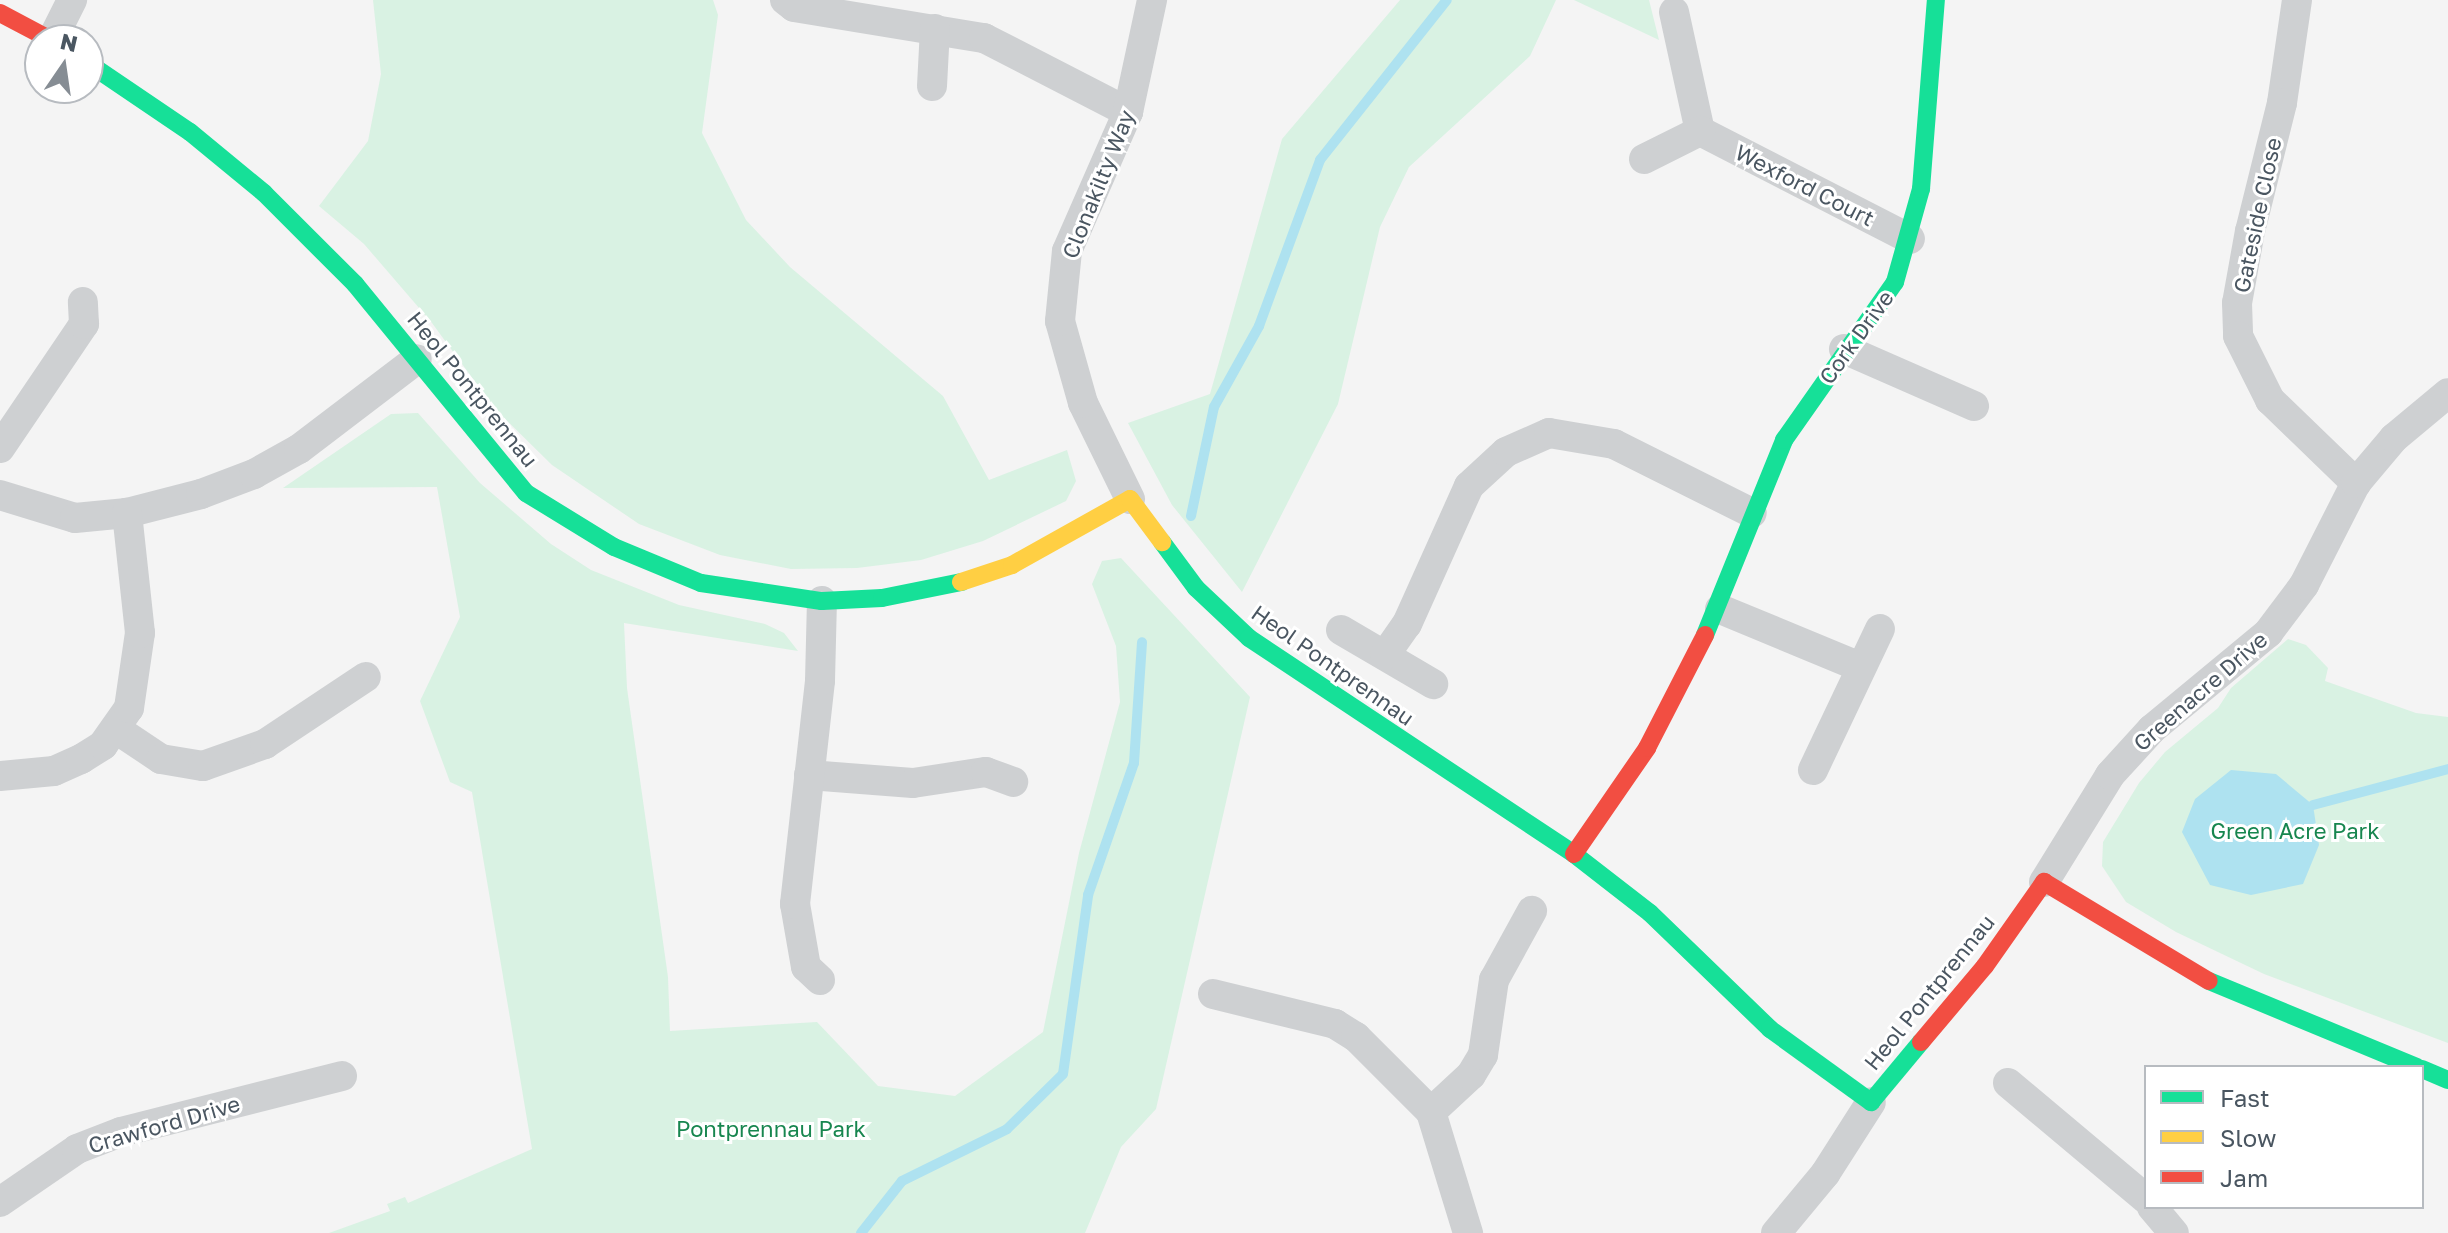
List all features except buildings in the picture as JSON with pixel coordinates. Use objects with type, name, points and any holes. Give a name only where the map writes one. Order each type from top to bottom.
[{"type":"street","points":[[59,24],[72,0]]},
{"type":"street","points":[[785,0],[794,7],[935,29],[1005,45],[1128,112]]},
{"type":"street","name":"Clonakilty Way","points":[[1130,499],[1083,403],[1060,321],[1067,251],[1128,112],[1152,0]]},
{"type":"street","name":"Cork Drive","points":[[1574,854],[1668,714],[1720,609],[1752,513],[1784,440],[1844,349],[1895,282],[1910,239],[1921,189],[1936,0]]},
{"type":"street","name":"Gateside Close","points":[[2297,0],[2282,103],[2250,231],[2237,303],[2238,336],[2270,400],[2356,483]]},
{"type":"street","points":[[1644,159],[1700,131],[1674,12]]},
{"type":"street","points":[[0,13],[24,26]]},
{"type":"street","points":[[932,86],[935,29]]},
{"type":"street","name":"Heol Pontprennau","points":[[104,74],[190,132],[264,193],[355,284],[526,493],[614,547],[701,583],[822,601],[882,598],[968,581],[1048,547],[1130,499],[1196,588],[1249,638],[1574,854],[1650,913],[1770,1029],[1871,1102],[1985,966],[2044,882]]},
{"type":"street","name":"Wexford Court","points":[[1700,131],[1910,239]]},
{"type":"street","points":[[0,448],[84,324],[83,302]]},
{"type":"street","points":[[1844,349],[1974,406]]},
{"type":"street","points":[[0,495],[75,518],[127,513],[254,474],[299,449],[417,359]]},
{"type":"street","name":"Greenacre Drive","points":[[2044,882],[2096,795],[2132,750],[2244,657],[2288,610],[2356,483],[2394,438],[2448,393]]},
{"type":"street","points":[[1385,655],[1407,624],[1469,486],[1506,452],[1549,433],[1614,444],[1752,513]]},
{"type":"street","points":[[0,776],[54,771],[103,745],[129,708],[140,633],[127,513]]},
{"type":"street","points":[[820,980],[806,967],[795,904],[820,681],[822,601]]},
{"type":"street","points":[[1720,609],[1860,667]]},
{"type":"street","points":[[1813,770],[1880,629]]},
{"type":"street","points":[[1341,630],[1433,684]]},
{"type":"street","points":[[116,729],[161,759],[203,766],[265,744],[366,677]]},
{"type":"street","points":[[809,775],[913,783],[986,772],[1013,782]]},
{"type":"street","points":[[2044,882],[2182,968],[2252,1002],[2411,1065]]},
{"type":"street","points":[[1431,1112],[1471,1075],[1483,1055],[1494,980],[1532,911]]},
{"type":"street","points":[[1213,994],[1335,1024],[1356,1037],[1431,1112],[1468,1233]]},
{"type":"street","points":[[2424,1070],[2448,1080]]},
{"type":"street","name":"Crawford Drive","points":[[0,1202],[65,1156],[121,1132],[342,1076]]},
{"type":"street","points":[[2008,1083],[2144,1197]]},
{"type":"street","points":[[1776,1233],[1825,1174],[1871,1102]]},
{"type":"street","points":[[2154,1209],[2174,1233]]},
{"type":"green space","points":[[373,0],[713,0],[718,15],[702,133],[746,220],[790,267],[943,396],[989,480],[1067,450],[1076,481],[1066,501],[983,541],[921,560],[857,568],[791,569],[720,555],[639,524],[552,465],[495,409],[432,323],[364,244],[319,206],[368,141],[381,74]]},
{"type":"green space","points":[[1400,0],[1556,0],[1530,56],[1409,167],[1380,227],[1338,404],[1242,592],[1172,505],[1128,423],[1210,394],[1282,139]]},
{"type":"green space","points":[[1574,0],[1649,0],[1659,40]]},
{"type":"green space","name":"Pontprennau Park","points":[[418,413],[480,483],[551,544],[591,570],[679,605],[765,624],[784,633],[798,651],[624,623],[627,688],[668,977],[670,1031],[817,1022],[878,1086],[955,1096],[1043,1032],[1079,853],[1120,702],[1116,646],[1092,584],[1102,561],[1121,558],[1250,697],[1156,1109],[1121,1147],[1085,1233],[329,1233],[390,1211],[387,1204],[405,1197],[408,1203],[532,1149],[472,792],[450,782],[420,701],[460,617],[437,487],[283,488],[391,414]]},
{"type":"green space","name":"Green Acre Park","points":[[2288,639],[2306,645],[2328,668],[2325,681],[2416,713],[2448,717],[2448,1043],[2264,974],[2176,932],[2126,902],[2102,866],[2103,842],[2139,783],[2165,752],[2218,708],[2231,688]]},
{"type":"water","points":[[2231,770],[2276,774],[2313,805],[2319,845],[2303,884],[2251,895],[2210,885],[2182,832],[2195,799]]},
{"type":"waterway","points":[[1191,516],[1214,407],[1259,326],[1320,160],[1447,0]]},
{"type":"waterway","points":[[861,1233],[902,1181],[1007,1129],[1063,1074],[1088,895],[1134,763],[1142,642]]},
{"type":"waterway","points":[[2313,805],[2448,769]]},
{"type":"traffic: fast","points":[[1705,635],[1784,440],[1895,282],[1921,189],[1936,0]]},
{"type":"traffic: fast","points":[[104,74],[190,132],[264,193],[355,284],[526,493],[614,547],[701,583],[822,601],[882,598],[961,582]]},
{"type":"traffic: fast","points":[[1162,542],[1196,588],[1249,638],[1574,854],[1650,913],[1770,1029],[1871,1102],[1921,1042]]},
{"type":"traffic: fast","points":[[2209,981],[2412,1065]]},
{"type":"traffic: fast","points":[[2424,1070],[2448,1080]]},
{"type":"traffic: slow","points":[[961,582],[1012,565],[1130,499],[1162,542]]},
{"type":"traffic: jam","points":[[0,13],[24,26]]},
{"type":"traffic: jam","points":[[1574,854],[1647,748],[1705,635]]},
{"type":"traffic: jam","points":[[1921,1042],[1985,966],[2044,882],[2209,981]]}]
